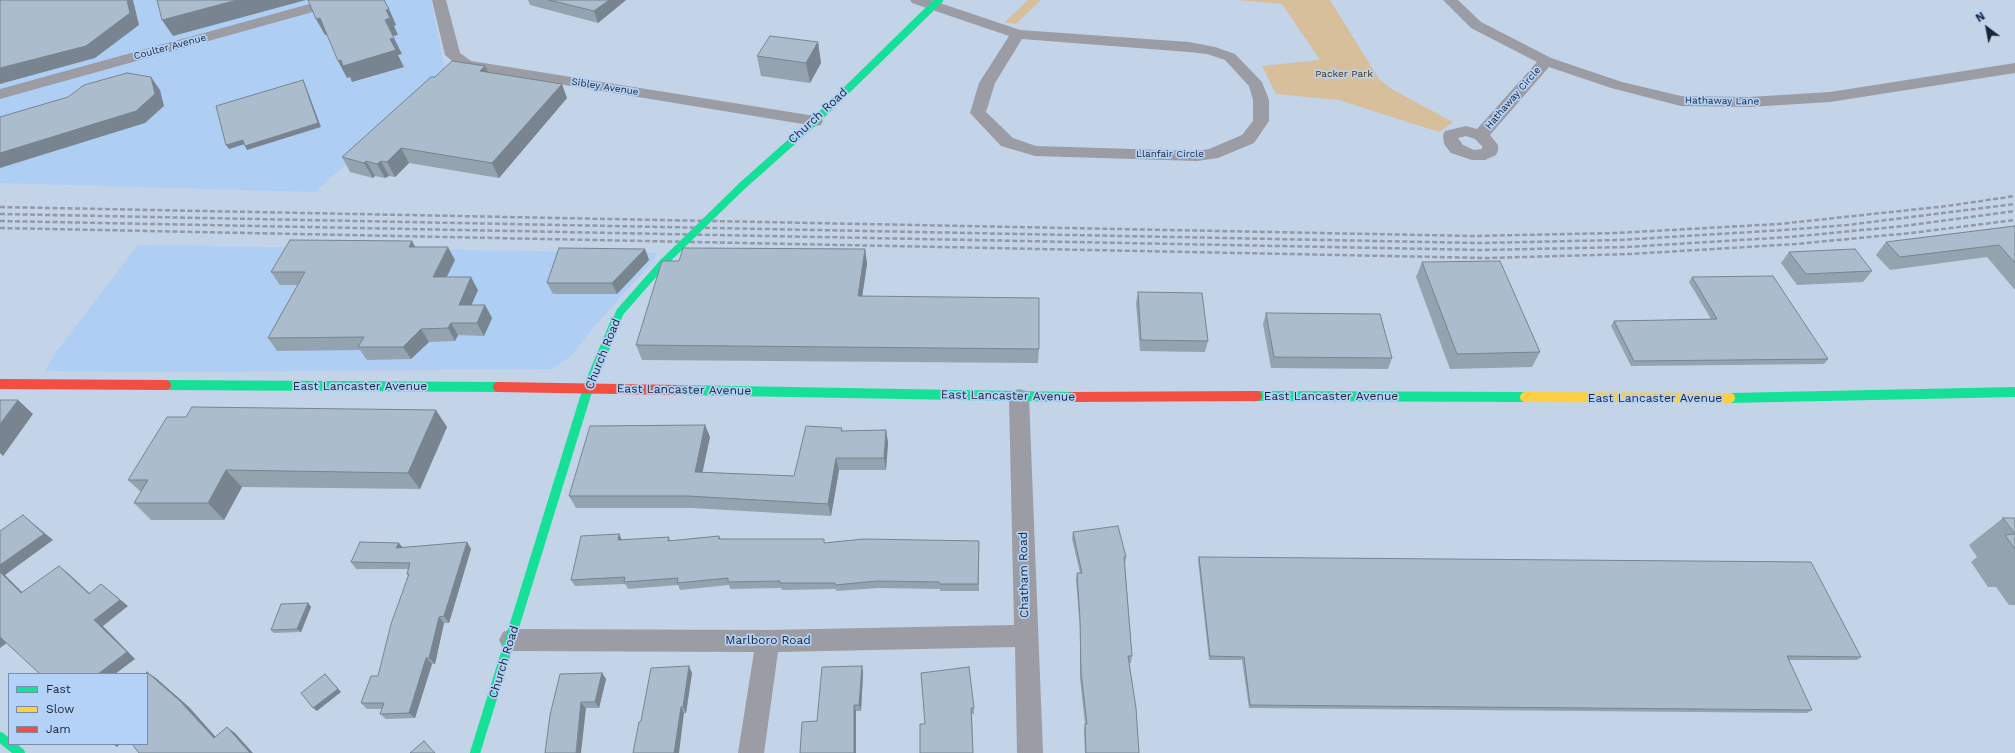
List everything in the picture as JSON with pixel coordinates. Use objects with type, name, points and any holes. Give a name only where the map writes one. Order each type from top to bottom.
[{"type":"main road","name":"Church Road","points":[[475,753],[588,388],[620,312],[664,262],[742,186],[815,121],[936,2]]},
{"type":"main road","name":"East Lancaster Avenue","points":[[0,384],[588,388],[1019,397],[1424,396],[1783,398],[2015,392]]},
{"type":"main road","points":[[0,737],[8,743]]},
{"type":"main road","points":[[10,745],[20,753]]},
{"type":"street","name":"Coulter Avenue","points":[[0,94],[340,0]]},
{"type":"street","name":"Sibley Avenue","points":[[439,0],[453,55],[466,65],[815,121]]},
{"type":"street","name":"Llanfair Circle","points":[[917,0],[936,2],[1018,34],[1189,47],[1210,50],[1230,57],[1256,86],[1261,100],[1260,121],[1248,139],[1212,154],[1197,156],[1035,151],[1018,146],[1007,142],[984,121],[978,113],[987,83],[1018,34]]},
{"type":"street","name":"Hathaway Lane","points":[[1450,0],[1476,25],[1546,61],[1617,85],[1681,100],[1749,102],[1830,97],[2015,68]]},
{"type":"street","name":"Hathaway Circle","points":[[1481,135],[1546,61]]},
{"type":"street","name":"Chatham Road","points":[[1019,397],[1030,753]]},
{"type":"street","name":"Marlboro Road","points":[[511,640],[768,641],[1026,636]]},
{"type":"street","points":[[751,753],[768,641]]},
{"type":"shaded area","points":[[0,0],[431,0],[446,74],[315,192],[0,183]]},
{"type":"shaded area","points":[[138,245],[657,253],[651,263],[593,328],[571,356],[552,369],[177,372],[45,371],[56,352]]},
{"type":"green space","points":[[1028,0],[1041,0],[1016,24],[1005,22]]},
{"type":"green space","name":"Packer Park","points":[[1237,0],[1330,0],[1379,79],[1393,90],[1453,122],[1439,132],[1339,100],[1276,94],[1262,66],[1320,60],[1282,4]]},
{"type":"building","points":[[0,0],[127,0],[130,13],[86,46],[0,68]]},
{"type":"building","points":[[157,0],[237,0],[162,20]]},
{"type":"building","points":[[308,0],[384,0],[389,9],[386,10],[390,18],[385,20],[394,38],[390,39],[396,50],[343,66],[341,60],[338,61],[320,18],[316,19]]},
{"type":"building","points":[[549,0],[609,0],[594,11]]},
{"type":"building","points":[[770,36],[818,42],[806,63],[757,56]]},
{"type":"building","points":[[452,61],[485,66],[480,71],[562,84],[492,163],[401,148],[387,162],[381,161],[377,164],[366,161],[364,163],[342,157],[431,77],[435,77]]},
{"type":"building","points":[[127,73],[151,77],[155,94],[136,111],[0,153],[0,117],[68,97],[84,85]]},
{"type":"building","points":[[303,80],[318,123],[245,146],[243,140],[226,145],[216,106]]},
{"type":"building","points":[[2015,226],[2015,263],[1999,245],[1900,257],[1886,242]]},
{"type":"building","points":[[290,240],[412,241],[409,247],[448,247],[433,277],[471,277],[459,305],[485,305],[477,323],[451,323],[448,328],[421,329],[403,347],[358,347],[364,337],[268,338],[305,272],[271,272]]},
{"type":"building","points":[[559,248],[645,249],[612,283],[547,283]]},
{"type":"building","points":[[683,248],[865,249],[858,296],[1039,298],[1039,349],[636,345],[662,261],[679,261]]},
{"type":"building","points":[[1855,249],[1872,271],[1806,274],[1789,252]]},
{"type":"building","points":[[1500,261],[1540,352],[1457,354],[1422,262]]},
{"type":"building","points":[[1773,276],[1828,359],[1634,361],[1614,321],[1717,319],[1692,277]]},
{"type":"building","points":[[1138,292],[1202,293],[1208,341],[1141,340]]},
{"type":"building","points":[[1266,313],[1380,314],[1392,358],[1274,357]]},
{"type":"building","points":[[0,400],[18,400],[0,424]]},
{"type":"building","points":[[192,407],[436,410],[408,473],[226,470],[208,503],[134,503],[148,480],[128,480],[167,417],[186,417]]},
{"type":"building","points":[[705,425],[695,472],[794,476],[806,426],[842,428],[841,431],[886,430],[884,458],[836,458],[828,504],[688,496],[569,496],[590,426]]},
{"type":"building","points":[[23,515],[44,534],[0,565],[0,531]]},
{"type":"building","points":[[2003,518],[2015,518],[2015,534]]},
{"type":"building","points":[[1118,526],[1126,557],[1124,557],[1132,656],[1128,656],[1136,708],[1139,753],[1086,753],[1085,724],[1087,724],[1081,672],[1077,573],[1082,573],[1073,532]]},
{"type":"building","points":[[619,534],[618,540],[669,537],[668,541],[719,536],[719,539],[824,539],[824,543],[864,539],[979,541],[978,584],[877,581],[835,585],[835,583],[780,583],[780,581],[728,582],[728,578],[677,583],[678,578],[624,582],[625,577],[571,580],[581,536]]},
{"type":"building","points":[[2015,534],[2015,549],[2005,535]]},
{"type":"building","points":[[360,542],[399,543],[396,548],[467,542],[444,616],[439,617],[429,658],[426,658],[409,713],[380,714],[384,703],[361,703],[371,676],[378,676],[391,624],[409,574],[407,574],[410,563],[351,562]]},
{"type":"building","points":[[1199,557],[1811,562],[1861,657],[1787,656],[1812,710],[1250,705],[1244,657],[1210,656]]},
{"type":"building","points":[[59,566],[89,594],[101,584],[120,600],[94,620],[127,652],[99,673],[39,673],[0,637],[0,572],[21,593]]},
{"type":"building","points":[[308,603],[297,629],[271,630],[281,604]]},
{"type":"building","points":[[689,666],[674,753],[633,753],[651,668]]},
{"type":"building","points":[[862,666],[859,705],[854,705],[854,753],[800,753],[802,722],[817,721],[822,667]]},
{"type":"building","points":[[969,667],[974,708],[971,708],[973,753],[920,753],[920,724],[925,724],[921,673]]},
{"type":"building","points":[[147,672],[180,701],[214,738],[227,727],[250,753],[139,753],[133,745],[148,745],[148,673],[146,673]]},
{"type":"building","points":[[602,673],[595,702],[581,702],[576,753],[545,753],[550,715],[560,674]]},
{"type":"building","points":[[325,674],[338,689],[313,708],[301,693]]},
{"type":"building","points":[[424,741],[435,753],[410,753]]},
{"type":"railway","points":[[0,207],[1473,236],[1616,233],[1779,224],[1947,206],[2015,196]]},
{"type":"railway","points":[[0,214],[1479,243],[1620,240],[1784,230],[1847,225],[2015,204]]},
{"type":"railway","points":[[0,221],[1483,250],[1626,247],[1790,237],[1904,226],[2015,211]]},
{"type":"railway","points":[[0,228],[1487,258],[1631,254],[1796,244],[1911,233],[2015,220]]},
{"type":"traffic: fast","points":[[742,186],[815,121],[939,0]]},
{"type":"traffic: fast","points":[[664,262],[742,186]]},
{"type":"traffic: fast","points":[[475,753],[588,388],[620,312],[664,262]]},
{"type":"traffic: fast","points":[[166,385],[498,387]]},
{"type":"traffic: fast","points":[[678,390],[1072,397]]},
{"type":"traffic: fast","points":[[1730,398],[2015,392]]},
{"type":"traffic: fast","points":[[1257,396],[1525,397]]},
{"type":"traffic: fast","points":[[0,737],[8,743]]},
{"type":"traffic: fast","points":[[10,745],[20,753]]},
{"type":"traffic: slow","points":[[1525,397],[1730,398]]},
{"type":"traffic: jam","points":[[0,384],[166,385]]},
{"type":"traffic: jam","points":[[498,387],[678,390]]},
{"type":"traffic: jam","points":[[1072,397],[1257,396]]}]
